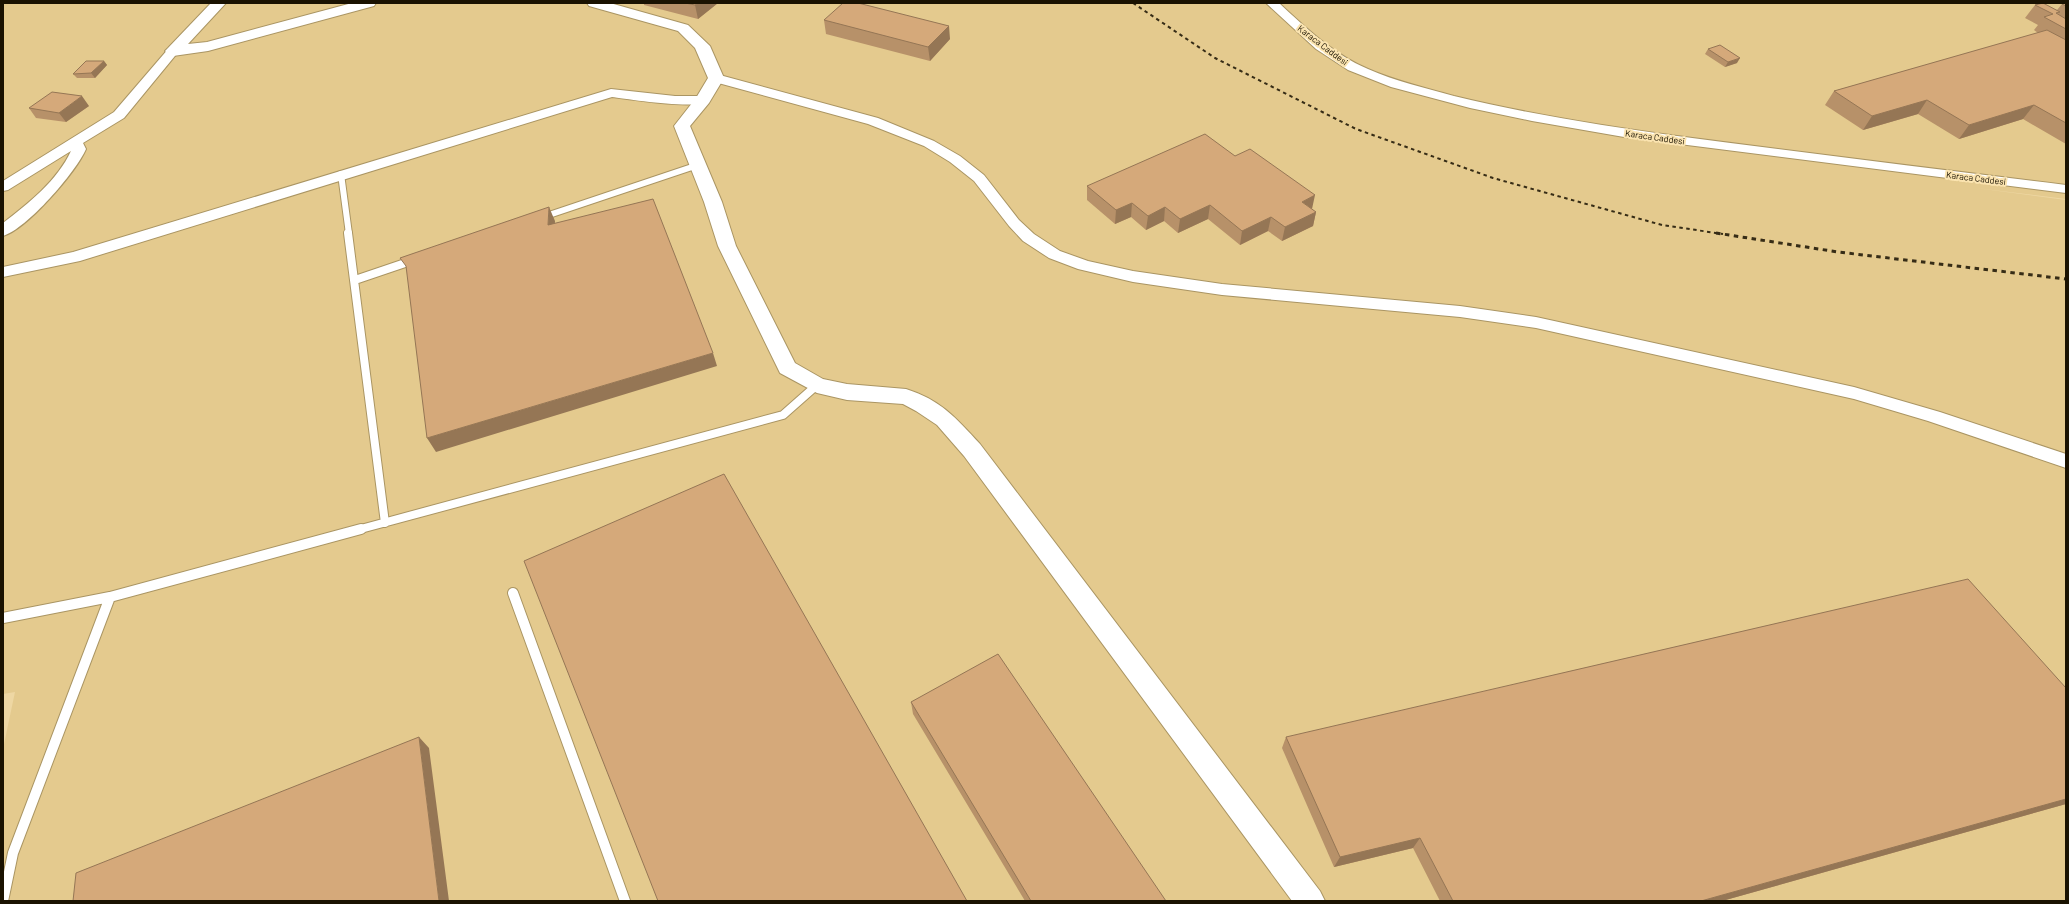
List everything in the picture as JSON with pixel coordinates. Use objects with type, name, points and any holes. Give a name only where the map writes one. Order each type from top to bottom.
[{"type":"street","points":[[3,187],[119,115],[174,51],[219,3]]},
{"type":"street","points":[[174,51],[208,46],[369,3]]},
{"type":"street","points":[[594,3],[683,28],[702,46],[716,78]]},
{"type":"street","name":"Karaca Caddesi","points":[[1272,3],[1312,39],[1353,67],[1399,84],[1470,104],[1553,122],[1659,138],[2066,189]]},
{"type":"street","points":[[716,78],[703,100],[682,126],[713,202],[727,246],[787,368],[817,385],[847,392],[906,397],[924,405],[945,419],[972,450],[1310,901]]},
{"type":"street","points":[[716,78],[873,121],[930,144],[958,161],[977,177],[990,190],[1020,230],[1031,240],[1057,255],[1084,266],[1157,280],[1253,293],[1414,307],[1504,317],[1782,376],[1855,394],[1970,428],[2066,461]]},
{"type":"street","points":[[3,272],[75,256],[611,93],[675,100],[703,100]]},
{"type":"street","points":[[3,231],[56,183],[76,160],[79,148],[76,142]]},
{"type":"lane","points":[[534,220],[698,165]]},
{"type":"lane","points":[[342,174],[386,523]]},
{"type":"lane","points":[[355,280],[422,257]]},
{"type":"lane","points":[[3,618],[110,597],[783,415],[817,385]]},
{"type":"lane","points":[[513,593],[625,901]]},
{"type":"lane","points":[[4,901],[13,853],[110,597]]},
{"type":"shaded area","points":[[3,3],[2066,3],[2066,199],[1976,188],[2066,200],[2066,901],[3,901],[3,749],[15,692],[3,694]]},
{"type":"building","points":[[685,3],[698,3],[695,5]]},
{"type":"building","points":[[843,3],[858,3],[949,26],[928,47],[824,20]]},
{"type":"building","points":[[2043,3],[2060,12],[2056,13],[2066,19],[2066,29],[2044,17],[2053,14],[2035,5]]},
{"type":"building","points":[[2047,30],[2066,40],[2066,123],[2034,105],[1969,125],[1927,100],[1872,116],[1834,91]]},
{"type":"building","points":[[1720,45],[1740,58],[1728,62],[1708,49]]},
{"type":"building","points":[[86,61],[104,61],[91,73],[73,74]]},
{"type":"building","points":[[52,92],[82,96],[59,113],[29,108]]},
{"type":"building","points":[[1205,134],[1235,156],[1250,149],[1315,195],[1302,202],[1316,212],[1285,227],[1271,217],[1242,231],[1210,205],[1180,219],[1165,207],[1148,216],[1132,203],[1116,210],[1087,186]]},
{"type":"building","points":[[653,199],[713,353],[427,438],[406,266],[400,258],[549,207],[548,225]]},
{"type":"building","points":[[724,474],[967,901],[658,901],[524,561]]},
{"type":"building","points":[[1968,579],[2066,688],[2066,799],[1701,901],[1453,901],[1420,838],[1340,857],[1286,737]]},
{"type":"building","points":[[998,654],[1166,901],[1031,901],[911,702]]},
{"type":"building","points":[[419,737],[439,901],[73,901],[76,873]]},
{"type":"railway","points":[[1133,3],[1215,58],[1356,129],[1493,178],[1662,225],[1723,234]]},
{"type":"railway","points":[[1716,233],[1838,252],[2066,279]]}]
